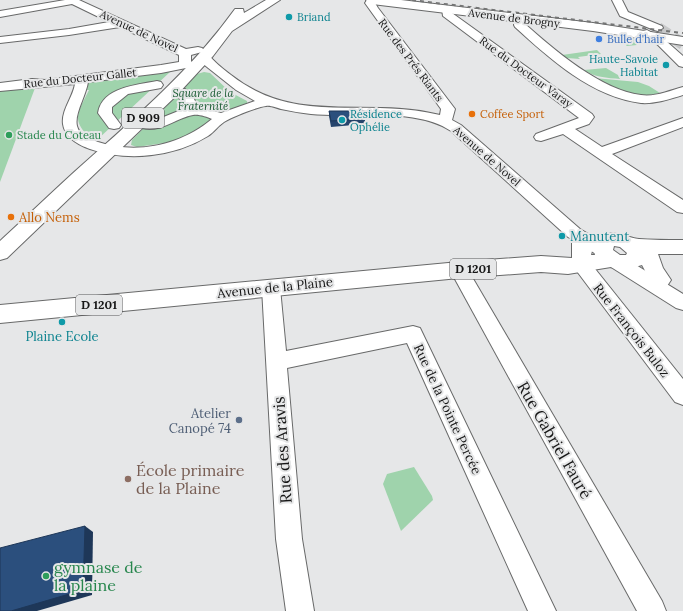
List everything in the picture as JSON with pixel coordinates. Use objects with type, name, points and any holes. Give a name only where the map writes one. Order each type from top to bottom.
[{"type":"main road","points":[[224,23],[274,0]]},
{"type":"main road","name":"Avenue de Brogny","points":[[372,0],[667,37]]},
{"type":"main road","name":"D 909","points":[[1,253],[79,178],[86,162],[106,149],[203,53],[224,23],[242,9]]},
{"type":"main road","name":"D 909","points":[[106,149],[184,63],[203,53]]},
{"type":"main road","name":"Avenue de la Plaine","points":[[622,254],[683,247]]},
{"type":"main road","name":"Avenue de la Plaine","points":[[3,315],[188,295],[459,270],[541,264],[568,266],[582,253],[622,254],[683,251]]},
{"type":"main road","points":[[622,254],[653,268],[660,280]]},
{"type":"street","name":"Avenue de Novel","points":[[72,0],[122,22],[184,63]]},
{"type":"street","points":[[0,14],[61,4],[72,0]]},
{"type":"street","name":"Rue des Prés Riants","points":[[372,0],[370,3],[373,9],[448,109],[445,121]]},
{"type":"street","points":[[618,0],[624,14],[667,37],[681,59]]},
{"type":"street","name":"Rue du Docteur Varay","points":[[447,9],[447,14],[587,116],[584,121],[541,136]]},
{"type":"street","points":[[520,18],[519,24],[544,48],[615,94],[646,99],[683,91]]},
{"type":"street","points":[[0,40],[69,32],[122,22]]},
{"type":"street","name":"Avenue de Novel","points":[[203,53],[206,60],[239,88],[266,101],[300,109],[391,112],[426,116],[445,121],[456,128],[561,220],[574,233],[582,253]]},
{"type":"street","name":"Rue du Docteur Gallet","points":[[0,87],[161,69],[184,63]]},
{"type":"street","points":[[82,79],[77,99],[71,110],[70,125],[73,132],[80,139],[106,149],[140,151],[178,143],[201,134],[222,118],[254,107],[266,101]]},
{"type":"street","points":[[114,125],[105,113],[106,106],[124,91],[157,85]]},
{"type":"street","points":[[180,92],[187,98],[193,110]]},
{"type":"street","points":[[147,125],[164,122],[193,110],[218,116]]},
{"type":"street","points":[[600,153],[683,122]]},
{"type":"street","name":"Rue du Docteur Varay","points":[[564,128],[600,153],[682,205]]},
{"type":"street","name":"Avenue de Novel","points":[[561,220],[622,254],[683,303]]},
{"type":"street","name":"Rue François Buloz","points":[[582,253],[683,395]]},
{"type":"street","name":"Rue Gabriel Fauré","points":[[459,270],[652,611]]},
{"type":"street","points":[[660,280],[683,298]]},
{"type":"street","name":"Rue des Aravis","points":[[270,288],[290,551],[300,611]]},
{"type":"street","name":"Rue de la Pointe Percée","points":[[276,362],[413,334],[542,611]]},
{"type":"green space","points":[[615,35],[646,40],[635,42],[637,45],[627,46]]},
{"type":"green space","points":[[597,50],[601,54],[578,57],[580,59],[567,58],[562,55]]},
{"type":"green space","points":[[606,68],[618,75],[620,79],[596,76],[584,70]]},
{"type":"green space","name":"Square de la Fraternité","points":[[170,72],[98,139],[92,139],[85,133],[78,121],[78,116],[79,110],[89,90],[87,90],[90,82]]},
{"type":"green space","name":"Square de la Fraternité","points":[[204,72],[210,73],[230,92],[247,101],[247,104],[223,112],[200,130],[171,142],[137,147],[131,145],[132,140],[197,74]]},
{"type":"green space","points":[[594,78],[638,82],[649,86],[660,93],[650,95],[633,95],[618,90]]},
{"type":"green space","name":"Stade du Coteau","points":[[27,85],[35,88],[0,182],[0,88]]},
{"type":"green space","points":[[414,467],[433,500],[401,531],[383,484],[387,474]]},
{"type":"building","points":[[329,111],[365,111],[365,119],[331,121]]},
{"type":"building","name":"gymnase de la plaine","points":[[85,526],[83,590],[11,611],[0,611],[0,548]]},
{"type":"tunnel","points":[[658,28],[683,44]]},
{"type":"railway","points":[[412,0],[683,33]]},
{"type":"place","name":"Briand","points":[[289,17]]},
{"type":"place","name":"Bulle d'hair","points":[[599,39]]},
{"type":"place","name":"Haute-Savoie Habitat","points":[[666,65]]},
{"type":"place","name":"Coffee Sport","points":[[472,114]]},
{"type":"place","name":"Résidence Ophélie","points":[[342,120]]},
{"type":"place","name":"Stade du Coteau","points":[[9,135]]},
{"type":"place","name":"Allo Nems","points":[[11,217]]},
{"type":"place","name":"Manutent","points":[[562,236]]},
{"type":"place","name":"Plaine Ecole","points":[[62,322]]},
{"type":"place","name":"Atelier Canopé 74","points":[[239,420]]},
{"type":"place","name":"École primaire de la Plaine","points":[[128,479]]},
{"type":"place","name":"gymnase de la plaine","points":[[46,576]]}]
